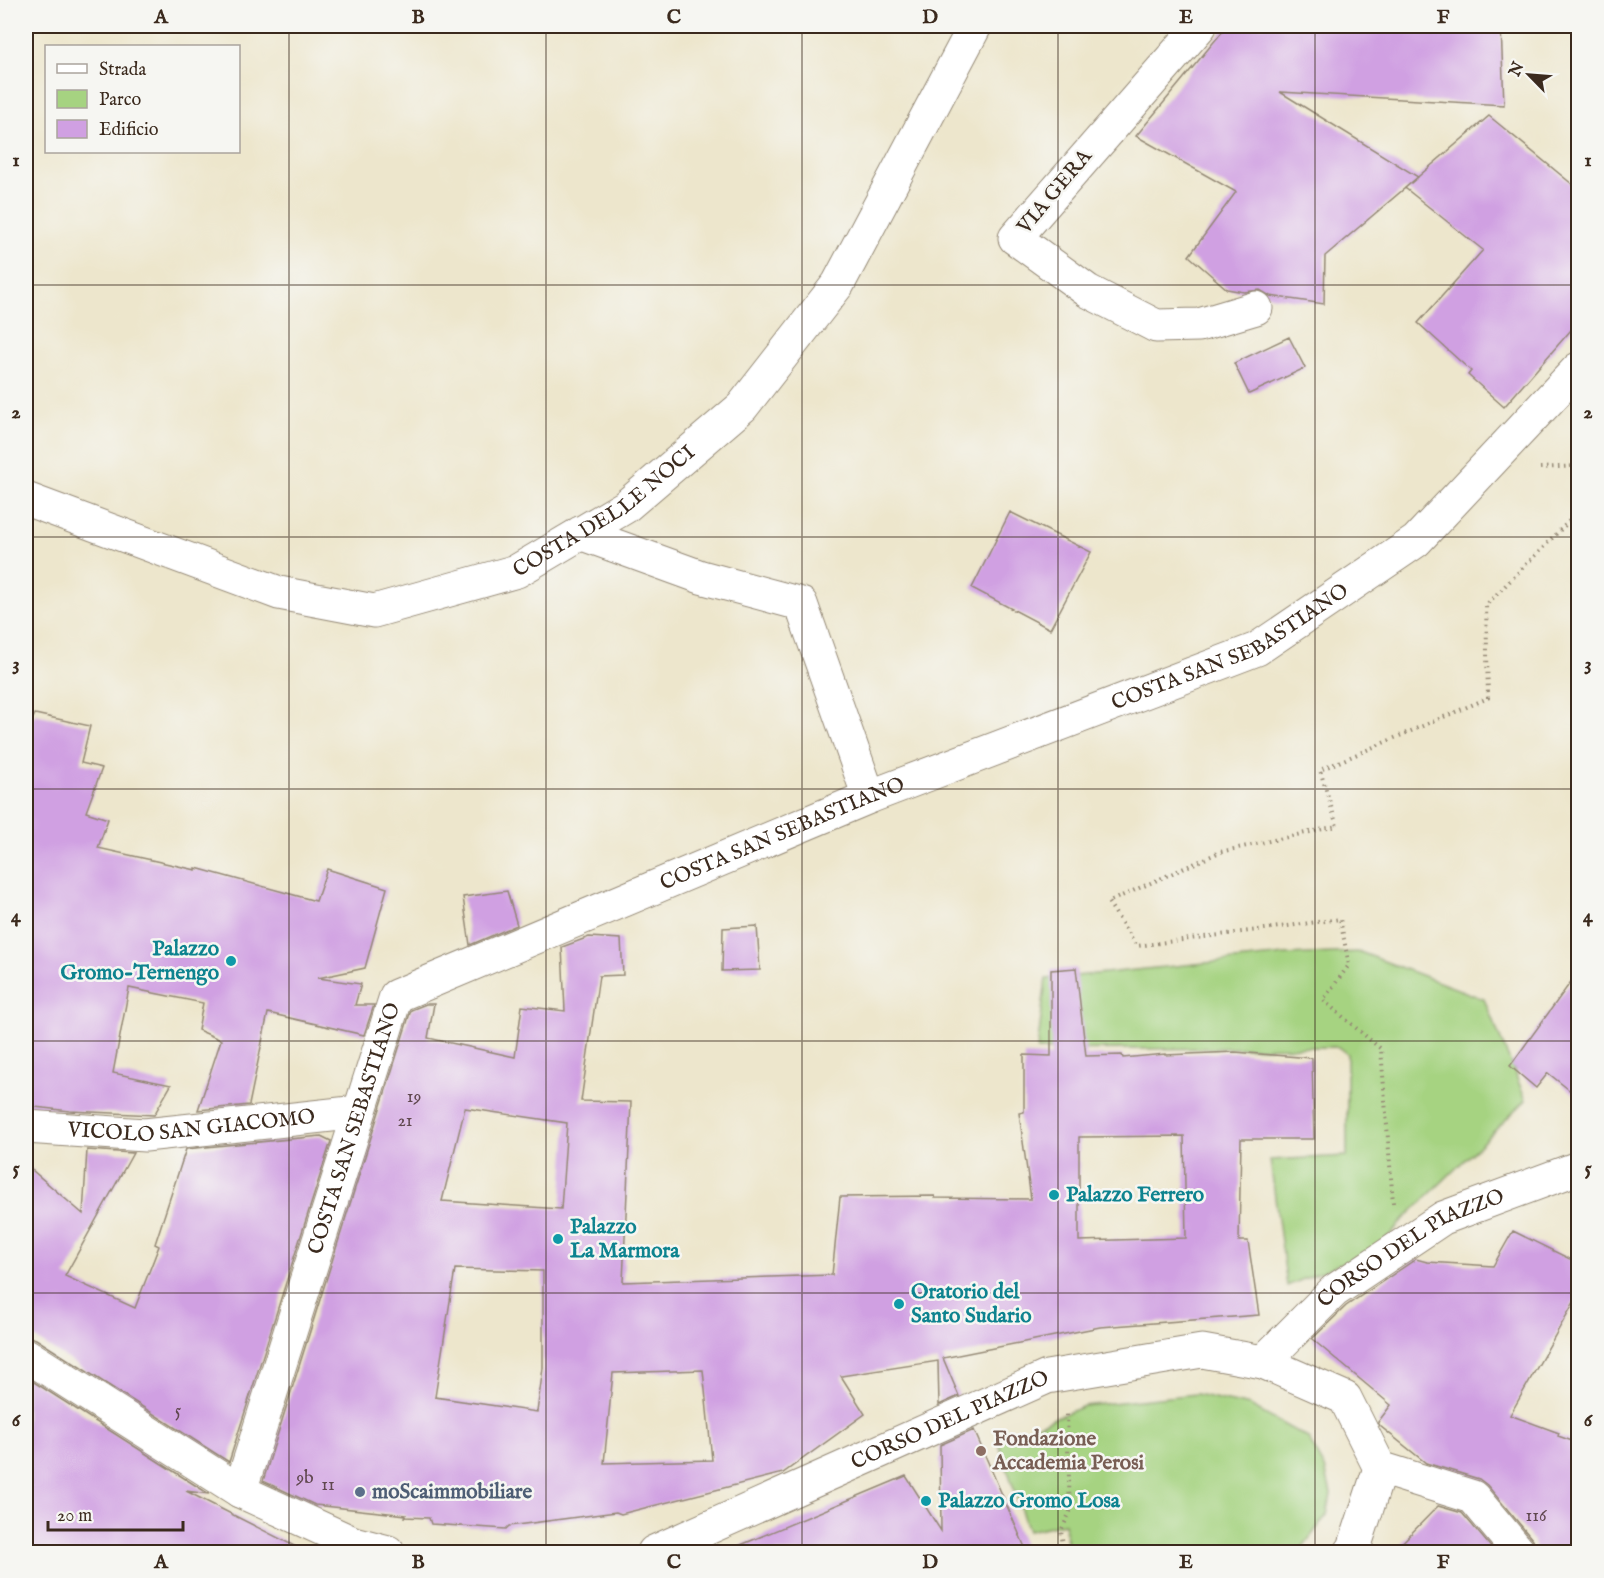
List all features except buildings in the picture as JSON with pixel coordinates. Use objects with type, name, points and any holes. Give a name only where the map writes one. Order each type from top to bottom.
[{"type":"street","name":"COSTA DELLE NOCI","points":[[26,499],[279,593],[374,611],[517,571],[625,507],[742,407],[838,284],[975,26]]},
{"type":"street","name":"VIA GERA","points":[[1200,26],[1015,238],[1088,291],[1156,326],[1199,325],[1256,308]]},
{"type":"street","name":"COSTA SAN SEBASTIANO","points":[[240,1491],[396,996],[869,797],[1257,649],[1416,541],[1578,369]]},
{"type":"street","points":[[580,533],[701,577],[801,604],[869,797]]},
{"type":"street","name":"VICOLO SAN GIACOMO","points":[[26,1127],[145,1136],[359,1112]]},
{"type":"street","name":"CORSO DEL PIAZZO","points":[[1263,1362],[1334,1292],[1443,1218],[1578,1168]]},
{"type":"street","name":"CORSO DEL PIAZZO","points":[[654,1552],[1047,1377],[1202,1351],[1263,1362],[1345,1398],[1380,1468]]},
{"type":"street","points":[[26,1355],[240,1491],[353,1543],[388,1552]]},
{"type":"street","points":[[1351,1552],[1380,1468],[1473,1497],[1519,1552]]},
{"type":"path","points":[[1396,1249],[1381,1049],[1323,1000],[1349,965],[1340,919],[1137,946],[1108,902],[1220,852],[1337,826],[1320,770],[1488,698],[1486,605],[1578,512]]},
{"type":"path","points":[[1047,1377],[1066,1405],[1069,1425],[1070,1512],[1061,1532],[1064,1552]]},
{"type":"green space","points":[[1360,952],[1484,999],[1526,1100],[1403,1220],[1378,1248],[1287,1286],[1270,1160],[1347,1156],[1347,1054],[1338,1047],[1037,1050],[1046,979],[1285,955]]},
{"type":"green space","points":[[1196,1394],[1250,1406],[1308,1438],[1325,1468],[1331,1494],[1327,1515],[1299,1552],[1069,1552],[1064,1523],[1028,1531],[998,1441],[1084,1406]]},
{"type":"place","name":"Palazzo Gromo-Ternengo","points":[[231,961]]},
{"type":"place","name":"Palazzo Ferrero","points":[[1054,1195]]},
{"type":"place","name":"Palazzo La Marmora","points":[[558,1239]]},
{"type":"place","name":"Oratorio del Santo Sudario","points":[[899,1304]]},
{"type":"place","name":"Fondazione Accademia Perosi","points":[[981,1451]]},
{"type":"place","name":"moScaimmobiliare","points":[[360,1492]]},
{"type":"place","name":"Palazzo Gromo Losa","points":[[926,1501]]}]
